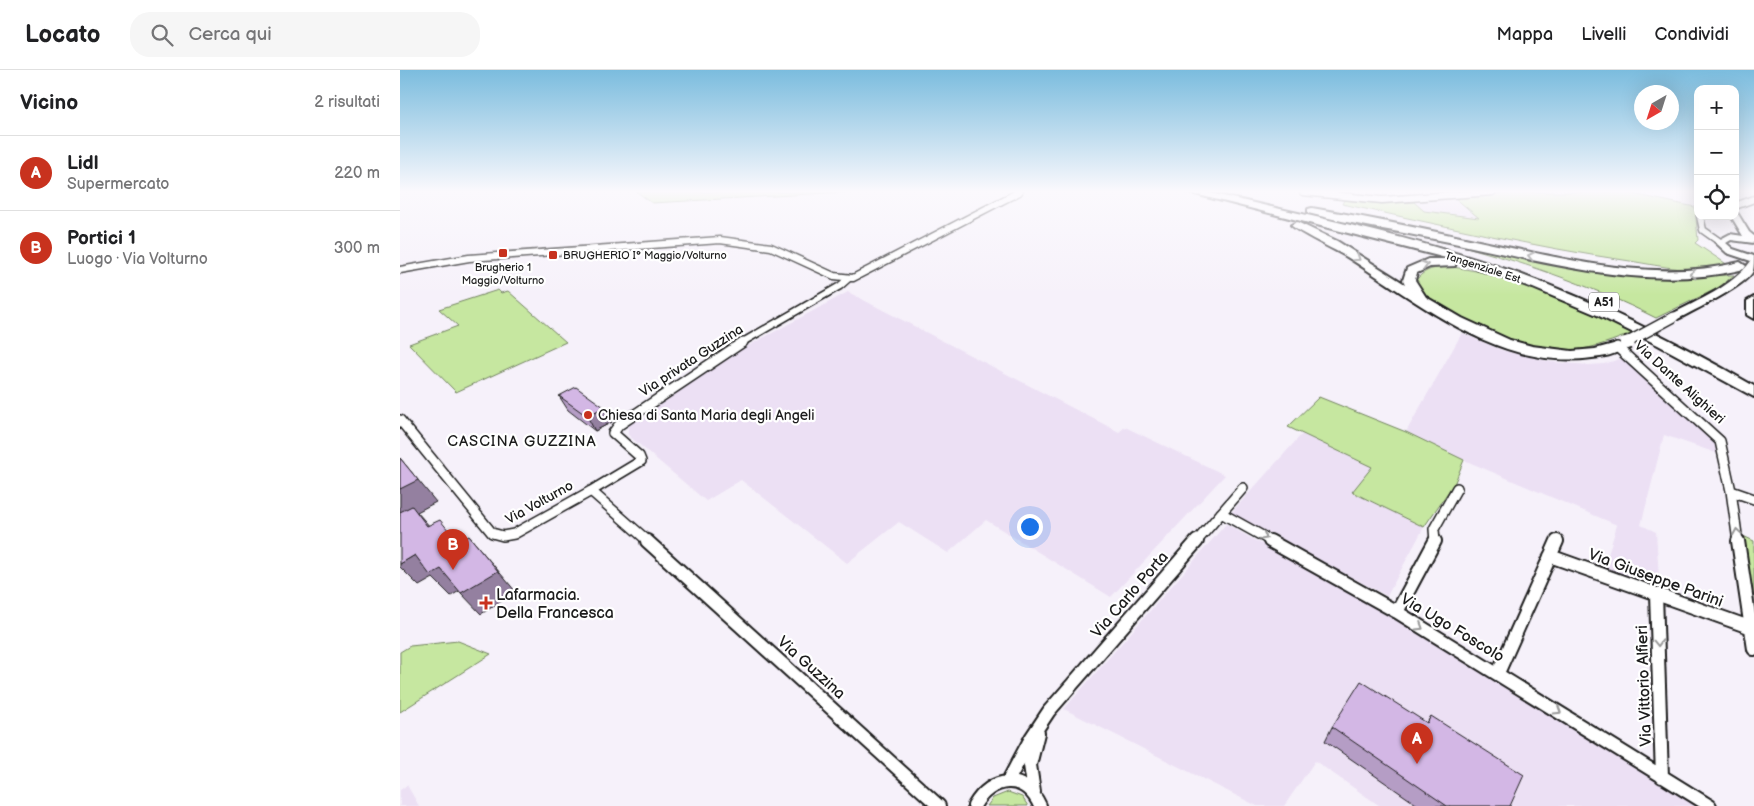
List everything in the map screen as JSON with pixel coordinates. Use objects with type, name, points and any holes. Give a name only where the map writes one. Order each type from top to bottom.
[{"type":"highway","points":[[1300,226],[1342,248],[1423,300],[1484,336],[1519,348],[1566,355],[1595,353],[1621,345]]},
{"type":"highway","name":"Tangenziale Est","points":[[1330,226],[1453,257],[1513,276],[1619,319],[1691,355],[1754,392]]},
{"type":"highway","name":"Tangenziale Est","points":[[1363,226],[1446,246],[1527,272],[1636,316],[1697,347],[1754,380]]},
{"type":"highway","points":[[1384,226],[1590,267],[1687,274],[1740,271]]},
{"type":"highway","points":[[1423,300],[1409,280],[1412,272],[1428,263],[1451,262],[1474,267],[1619,319]]},
{"type":"highway","points":[[1754,301],[1754,315]]},
{"type":"street","points":[[400,270],[469,258],[720,240],[771,247],[830,275],[849,278],[864,274],[954,226]]},
{"type":"street","points":[[1702,226],[1703,230],[1724,247],[1733,253],[1754,261]]},
{"type":"street","points":[[1720,242],[1730,237],[1736,231],[1736,226]]},
{"type":"street","points":[[1741,226],[1746,234],[1754,240]]},
{"type":"street","points":[[1730,237],[1754,240]]},
{"type":"street","points":[[1733,253],[1740,271]]},
{"type":"street","points":[[1621,345],[1716,295],[1740,271],[1754,261]]},
{"type":"street","name":"Via privata Guzzina","points":[[591,491],[641,461],[639,456],[613,433],[619,425],[734,347],[840,286],[849,278]]},
{"type":"street","name":"Via Dante Alighieri","points":[[1621,345],[1709,428],[1720,441],[1731,491],[1754,649]]},
{"type":"street","name":"Via Volturno","points":[[400,420],[492,533],[497,536],[514,534],[591,491],[607,503],[662,555]]},
{"type":"street","name":"Via Carlo Porta","points":[[1008,780],[1040,723],[1243,488]]},
{"type":"street","points":[[1397,612],[1435,544],[1434,529],[1457,488]]},
{"type":"street","points":[[1731,491],[1754,499]]},
{"type":"street","name":"Via Ugo Foscolo","points":[[1221,514],[1397,612],[1498,673],[1662,777]]},
{"type":"street","points":[[1498,673],[1557,540]]},
{"type":"street","name":"Via Guzzina","points":[[662,555],[940,806]]},
{"type":"street","name":"Via Giuseppe Parini","points":[[1550,556],[1752,628]]},
{"type":"street","name":"Via Vittorio Alfieri","points":[[1656,594],[1662,777]]},
{"type":"street","name":"Via Carlo Porta","points":[[1040,723],[1030,765],[1034,792],[1040,806]]},
{"type":"street","points":[[1662,777],[1710,806]]},
{"type":"street","points":[[974,806],[979,797],[990,786],[1008,780],[1020,782],[1034,792]]},
{"type":"shaded area","points":[[848,292],[1119,432],[1125,427],[1225,475],[1111,597],[986,520],[948,553],[899,522],[847,563],[741,480],[706,501],[628,435],[628,423],[735,353]]},
{"type":"shaded area","points":[[1462,333],[1501,350],[1552,362],[1589,365],[1604,364],[1626,357],[1718,440],[1722,455],[1664,435],[1641,525],[1656,532],[1660,592],[1603,571],[1617,525],[1464,460],[1406,432]]},
{"type":"shaded area","points":[[1302,434],[1372,467],[1353,492],[1424,527],[1387,596],[1231,513]]},
{"type":"shaded area","points":[[1226,524],[1414,630],[1697,806],[1380,806],[1315,761],[1284,806],[1257,806],[1064,709]]},
{"type":"shaded area","points":[[407,785],[419,806],[400,806],[400,790]]},
{"type":"green space","points":[[1448,226],[1697,226],[1698,240],[1695,243],[1728,265],[1716,268],[1691,269],[1594,255]]},
{"type":"green space","points":[[1444,241],[1659,276],[1734,275],[1718,288],[1656,318],[1605,294],[1552,274]]},
{"type":"green space","points":[[1452,267],[1499,277],[1545,293],[1633,333],[1597,346],[1575,350],[1555,350],[1534,346],[1491,332],[1451,312],[1417,288],[1416,280],[1424,273],[1432,269]]},
{"type":"green space","points":[[498,290],[501,293],[508,291],[566,342],[456,392],[409,344],[458,326],[439,309]]},
{"type":"green space","points":[[1319,397],[1406,432],[1464,460],[1455,482],[1424,527],[1352,492],[1372,467],[1288,427]]},
{"type":"green space","points":[[1743,536],[1754,541],[1754,614]]},
{"type":"green space","points":[[458,641],[491,654],[400,712],[400,652],[410,646]]},
{"type":"green space","points":[[1008,792],[1022,797],[1028,806],[987,806],[993,798]]},
{"type":"building","points":[[576,387],[604,407],[587,416],[559,396]]},
{"type":"building","points":[[400,458],[418,480],[400,489]]},
{"type":"building","points":[[412,506],[427,526],[440,520],[458,542],[469,536],[498,571],[461,593],[441,569],[430,575],[415,555],[400,564],[400,512]]},
{"type":"building","points":[[1361,681],[1427,723],[1431,716],[1524,775],[1510,806],[1447,806],[1332,727]]},
{"type":"place","name":"Brugherio 1 Maggio/Volturno","points":[[503,253]]},
{"type":"place","name":"BRUGHERIO I° Maggio/Volturno","points":[[553,255]]},
{"type":"place","name":"Chiesa di Santa Maria degli Angeli","points":[[588,415]]},
{"type":"place","name":"Portici 1","points":[[453,570]]},
{"type":"place","name":"Lafarmacia. Della Francesca","points":[[486,603]]},
{"type":"place","name":"Lidl","points":[[1417,764]]},
{"type":"district","name":"CASCINA GUZZINA","points":[[522,441]]}]
